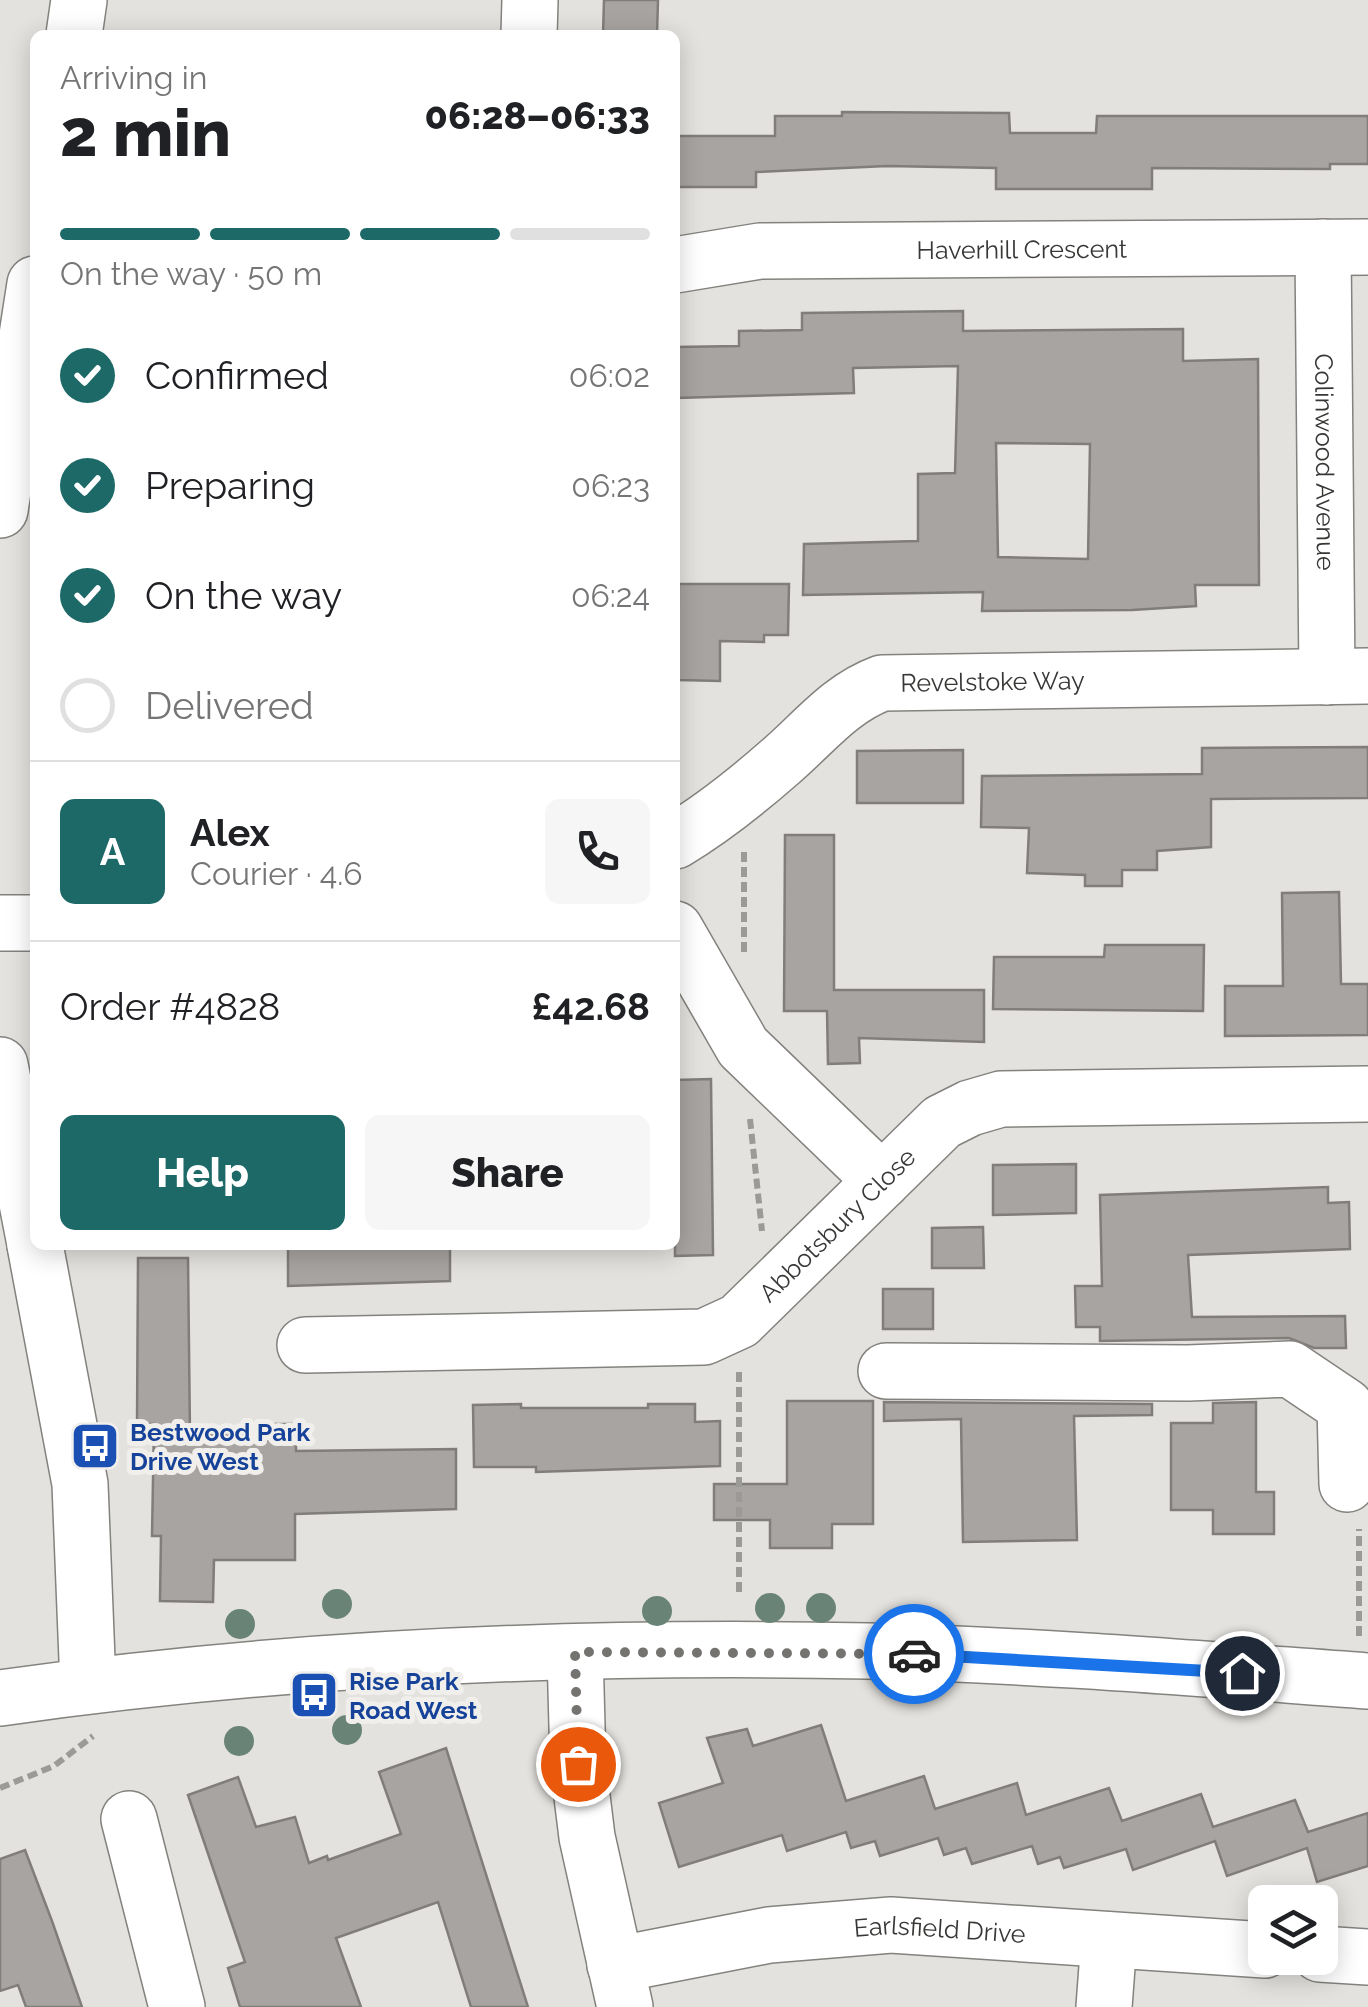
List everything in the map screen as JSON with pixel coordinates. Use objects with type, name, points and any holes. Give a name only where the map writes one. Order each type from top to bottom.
[{"type":"street","points":[[75,30],[79,0]]},
{"type":"street","points":[[529,30],[530,0]]},
{"type":"street","name":"Haverhill Crescent","points":[[680,265],[760,251],[1346,247]]},
{"type":"street","name":"Colinwood Avenue","points":[[1346,247],[1347,676]]},
{"type":"street","points":[[0,510],[30,316]]},
{"type":"street","name":"Revelstoke Way","points":[[680,838],[745,790],[837,708],[858,692],[882,683],[1347,676]]},
{"type":"street","points":[[0,923],[30,923]]},
{"type":"street","points":[[680,938],[742,1046],[882,1181]]},
{"type":"street","points":[[0,1065],[30,1218]]},
{"type":"street","name":"Abbotsbury Close","points":[[305,1345],[684,1341],[721,1332],[754,1306],[942,1122],[970,1108],[1000,1100],[1368,1094]]},
{"type":"street","points":[[36,1250],[112,1682]]},
{"type":"street","points":[[886,1371],[1290,1369],[1351,1442]]},
{"type":"street","points":[[0,1698],[112,1682],[452,1654],[870,1651],[1363,1659]]},
{"type":"street","points":[[575,1652],[578,1764],[587,1837],[620,1986]]},
{"type":"street","points":[[129,1819],[176,2007]]},
{"type":"street","name":"Earlsfield Drive","points":[[620,1986],[837,1927],[891,1925],[1248,1949]]},
{"type":"street","points":[[1104,2007],[1109,1940]]},
{"type":"street","points":[[1338,1956],[1368,1958]]},
{"type":"path","points":[[743,968],[745,790]]},
{"type":"path","points":[[739,1596],[754,1306],[742,1046]]},
{"type":"path","points":[[1351,1442],[1359,1494],[1363,1659]]},
{"type":"path","points":[[0,1788],[54,1766],[98,1732],[112,1682]]},
{"type":"building","points":[[604,0],[658,0],[657,30],[603,30]]},
{"type":"building","points":[[842,112],[1009,113],[1010,133],[1096,133],[1097,116],[1368,116],[1368,164],[1330,164],[1330,169],[1152,168],[1152,189],[996,189],[996,168],[887,166],[756,172],[756,187],[680,187],[680,136],[775,136],[775,116],[842,116]]},
{"type":"building","points":[[963,311],[963,331],[1183,329],[1183,361],[1258,359],[1259,585],[1195,585],[1196,606],[1132,610],[982,611],[983,592],[803,595],[804,544],[918,541],[918,474],[955,473],[958,366],[853,368],[854,393],[680,398],[680,347],[739,346],[739,331],[802,330],[802,313]],"holes":[[[996,443],[1090,444],[1088,559],[998,557]]]},
{"type":"building","points":[[680,584],[789,584],[788,635],[764,635],[764,642],[720,641],[720,681],[680,680]]},
{"type":"building","points":[[1368,747],[1368,798],[1211,799],[1211,847],[1157,851],[1157,870],[1122,870],[1122,886],[1085,886],[1085,875],[1027,873],[1029,828],[981,827],[982,776],[1202,774],[1202,748]]},
{"type":"building","points":[[963,750],[963,803],[857,803],[857,751]]},
{"type":"building","points":[[785,835],[834,835],[834,990],[984,990],[984,1042],[859,1038],[860,1063],[828,1064],[827,1011],[784,1011]]},
{"type":"building","points":[[1339,892],[1341,984],[1368,984],[1368,1035],[1225,1036],[1225,986],[1283,986],[1282,893]]},
{"type":"building","points":[[1105,945],[1204,945],[1203,1011],[993,1009],[994,957],[1104,957]]},
{"type":"building","points":[[711,1079],[713,1255],[675,1256],[675,1250],[680,1250],[680,1080]]},
{"type":"building","points":[[1076,1164],[1076,1213],[993,1215],[993,1165]]},
{"type":"building","points":[[1328,1187],[1328,1203],[1349,1202],[1350,1249],[1188,1255],[1192,1317],[1345,1316],[1346,1348],[1314,1348],[1289,1338],[1100,1341],[1100,1327],[1076,1327],[1075,1286],[1102,1286],[1100,1195]]},
{"type":"building","points":[[983,1227],[984,1268],[932,1268],[932,1228]]},
{"type":"building","points":[[288,1250],[450,1250],[450,1281],[288,1286]]},
{"type":"building","points":[[138,1258],[188,1258],[190,1435],[260,1436],[260,1424],[296,1424],[296,1451],[456,1449],[456,1509],[295,1514],[295,1560],[214,1560],[213,1602],[160,1601],[161,1536],[152,1536],[154,1424],[137,1424]]},
{"type":"building","points":[[883,1289],[933,1289],[933,1329],[883,1329]]},
{"type":"building","points":[[787,1401],[873,1401],[873,1524],[832,1524],[832,1548],[770,1548],[770,1520],[714,1520],[714,1484],[787,1484]]},
{"type":"building","points":[[884,1402],[1152,1404],[1152,1415],[1074,1416],[1077,1540],[963,1542],[961,1419],[884,1421]]},
{"type":"building","points":[[1256,1402],[1256,1492],[1274,1492],[1274,1534],[1213,1534],[1213,1510],[1171,1510],[1171,1423],[1213,1423],[1213,1403]]},
{"type":"building","points":[[521,1404],[521,1408],[648,1408],[648,1404],[695,1404],[695,1422],[720,1421],[720,1466],[536,1472],[536,1467],[474,1467],[473,1405]]},
{"type":"building","points":[[821,1725],[846,1801],[924,1776],[935,1809],[1017,1783],[1026,1815],[1109,1788],[1122,1821],[1201,1794],[1213,1827],[1295,1800],[1308,1832],[1368,1813],[1368,1866],[1317,1882],[1307,1848],[1227,1876],[1215,1841],[1133,1870],[1126,1849],[1064,1868],[1060,1857],[1038,1864],[1032,1846],[972,1864],[966,1848],[944,1855],[938,1838],[880,1856],[875,1841],[851,1848],[846,1832],[787,1851],[782,1835],[679,1867],[659,1803],[723,1783],[707,1738],[747,1729],[753,1746]]},
{"type":"building","points":[[446,1748],[528,2007],[471,2007],[438,1902],[336,1938],[361,2007],[240,2007],[228,1968],[245,1962],[188,1795],[238,1777],[256,1827],[295,1817],[309,1863],[327,1856],[328,1860],[401,1834],[379,1772]]},
{"type":"building","points":[[25,1850],[82,2007],[26,2007],[18,1985],[0,1991],[0,1859]]},
{"type":"way so far","points":[[578,1764],[575,1652],[914,1654]]},
{"type":"place","name":"Bestwood Park Drive West","points":[[95,1446]]},
{"type":"place","name":"Rise Park Road West","points":[[314,1695]]},
{"type":"route","points":[[914,1654],[1242,1673]]}]
